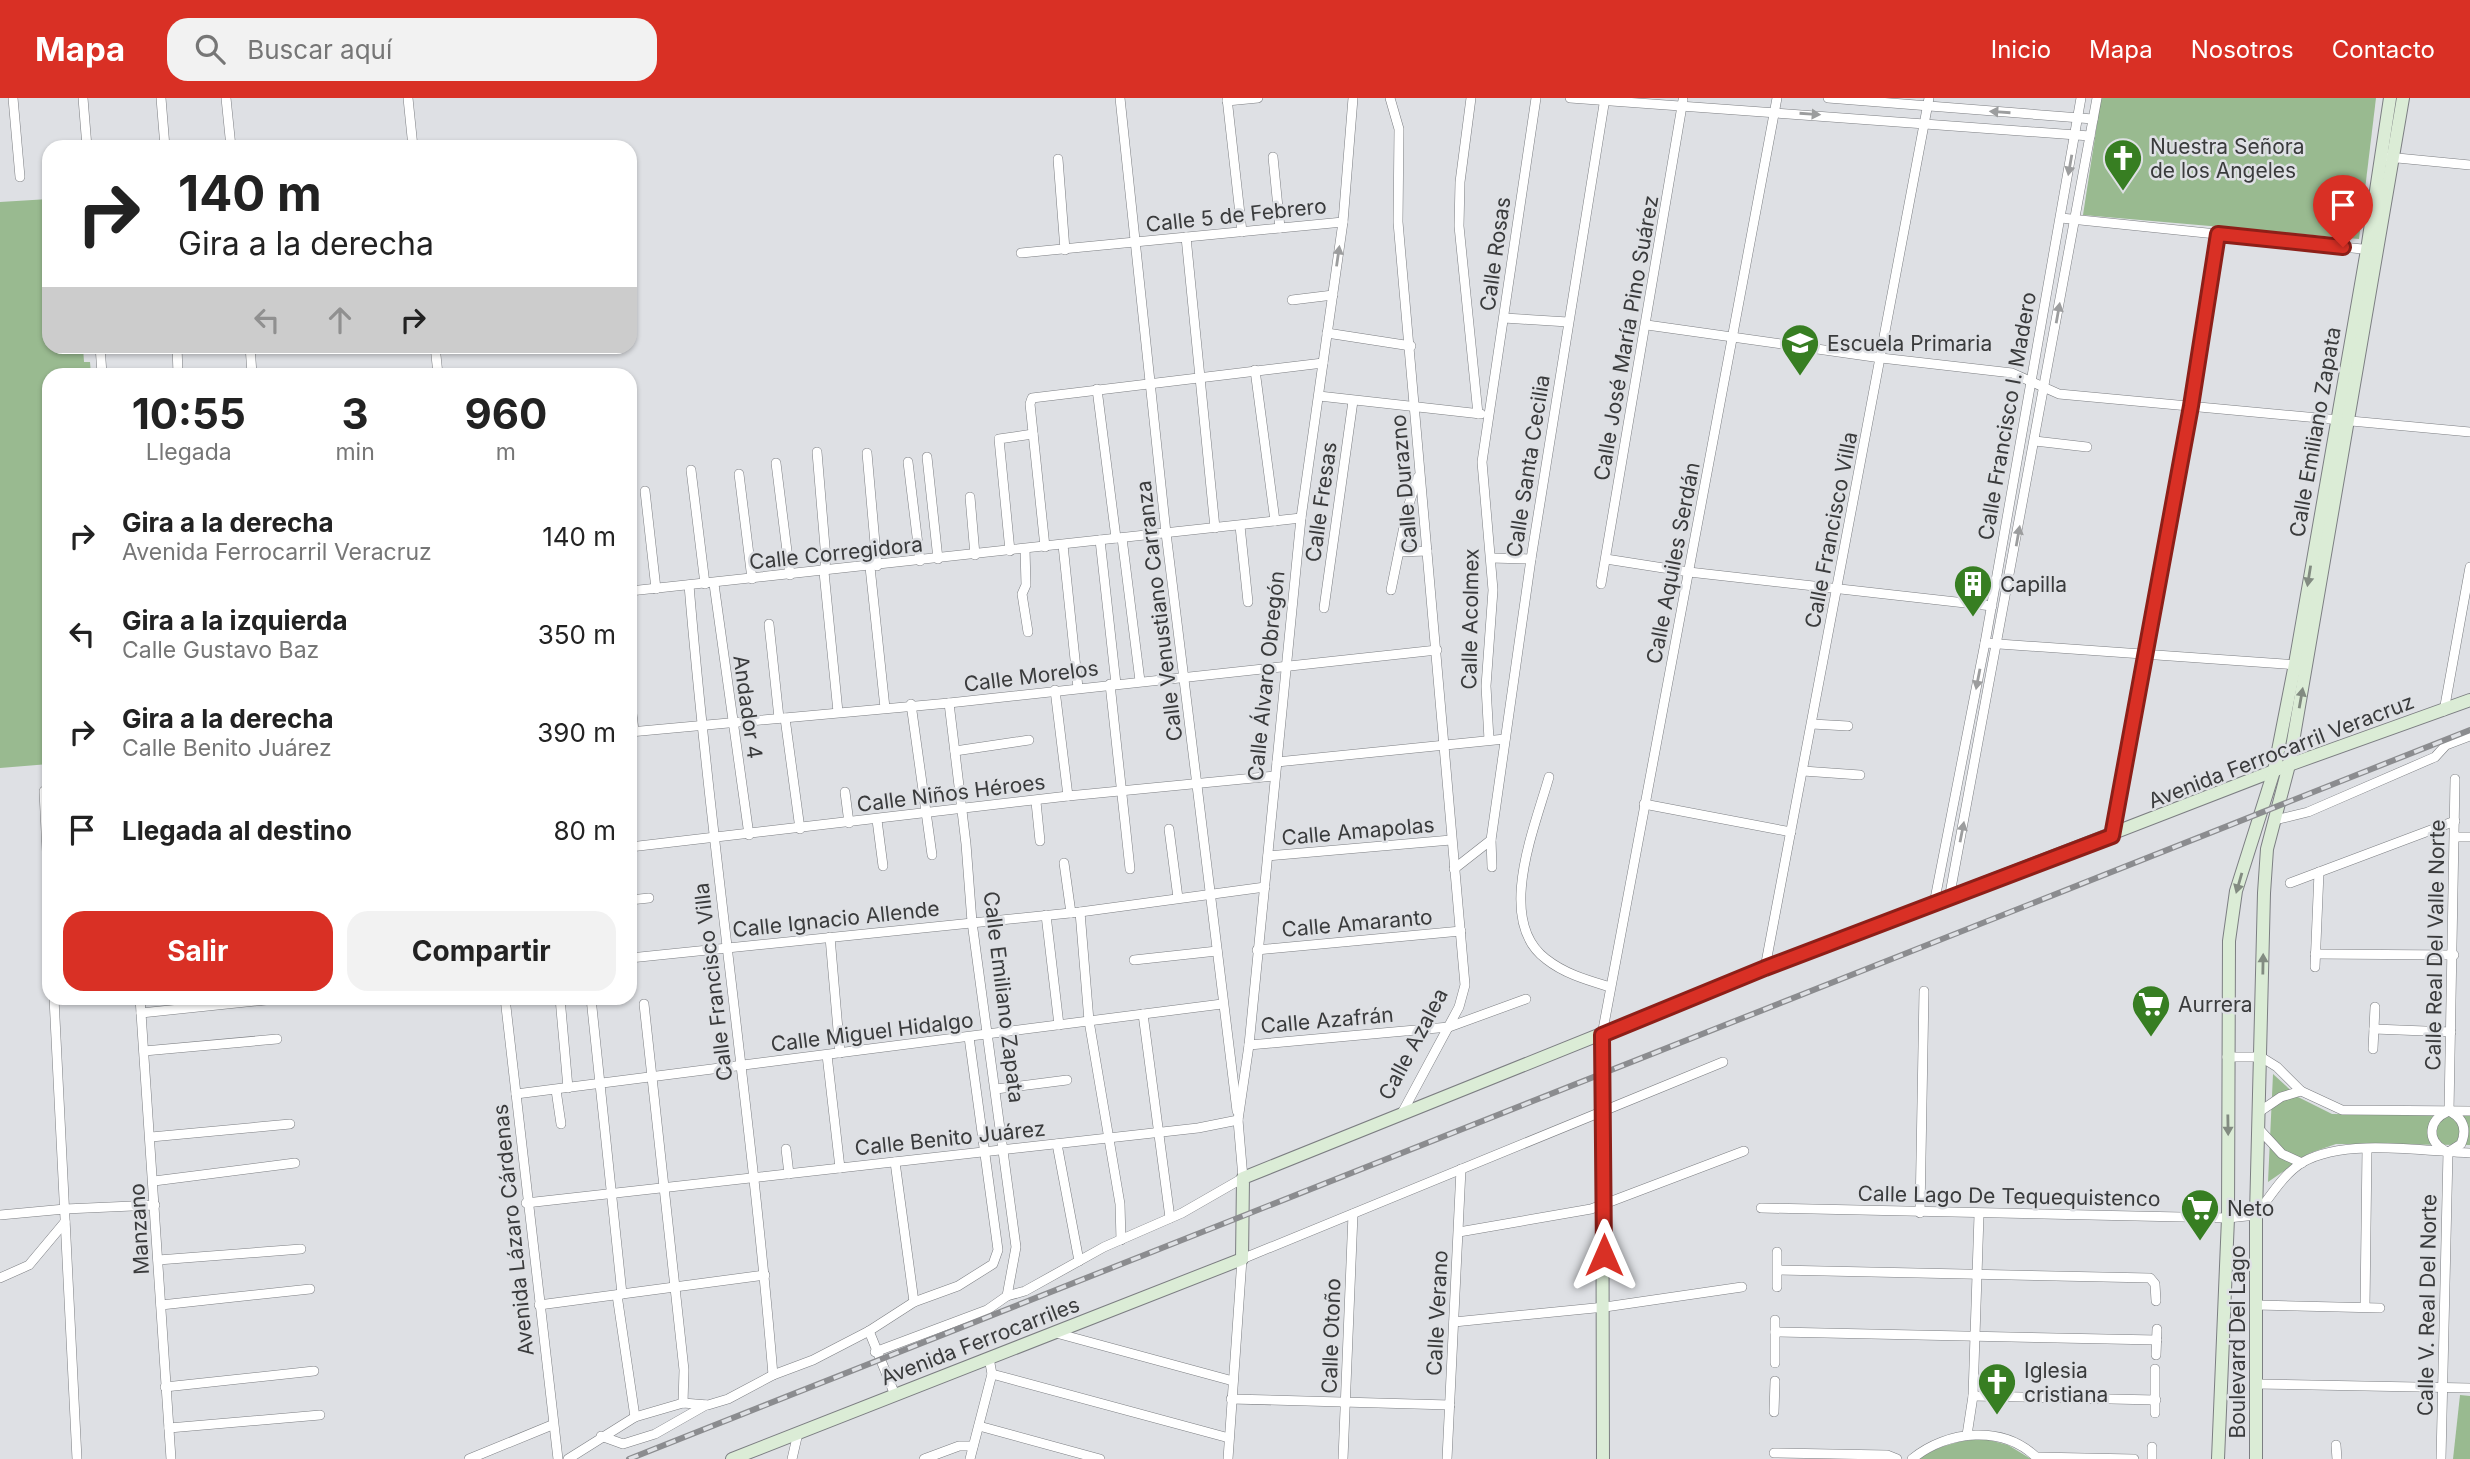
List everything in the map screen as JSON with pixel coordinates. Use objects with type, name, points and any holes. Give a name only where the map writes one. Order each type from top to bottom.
[{"type":"street","points":[[13,98],[20,177]]},
{"type":"street","points":[[83,98],[86,140]]},
{"type":"street","points":[[161,98],[164,140]]},
{"type":"street","points":[[226,98],[230,140]]},
{"type":"street","points":[[408,98],[412,140]]},
{"type":"street","name":"Calle Venustiano Carranza","points":[[1120,98],[1133,244],[1166,533],[1186,676],[1196,783],[1238,1120]]},
{"type":"street","points":[[1242,232],[1227,99],[1258,98]]},
{"type":"street","name":"Calle Álvaro Obregón","points":[[1242,1259],[1243,1178],[1238,1120],[1250,1045],[1256,950],[1265,887],[1301,518],[1343,222],[1353,98]]},
{"type":"street","name":"Calle Durazno","points":[[1390,98],[1399,129],[1398,222],[1454,869]]},
{"type":"street","points":[[1471,98],[1460,182],[1459,226],[1478,414]]},
{"type":"street","name":"Calle Rosas","points":[[1490,415],[1536,98]]},
{"type":"street","points":[[1570,98],[1683,101],[1774,111],[2090,136]]},
{"type":"street","name":"Calle Aquiles Serdán","points":[[1602,1035],[1735,336],[1777,98]]},
{"type":"street","points":[[1828,98],[1928,102],[2093,119]]},
{"type":"street","name":"Calle Francisco I. Madero","points":[[1934,904],[1992,606],[2081,98]]},
{"type":"street","name":"Calle Francisco I. Madero","points":[[1949,899],[2097,98]]},
{"type":"street","name":"Calle Emiliano Zapata","points":[[2388,157],[2390,98]]},
{"type":"street","name":"Calle Emiliano Zapata","points":[[2267,849],[2289,765],[2301,665],[2342,420],[2388,157],[2403,98]]},
{"type":"street","name":"Calle Santa Cecilia","points":[[1492,867],[1491,840],[1531,559],[1605,100]]},
{"type":"street","name":"Calle José María Pino Suárez","points":[[1601,584],[1683,101]]},
{"type":"street","name":"Calle Francisco Villa","points":[[1765,968],[1928,102]]},
{"type":"street","points":[[1273,157],[1280,228]]},
{"type":"street","points":[[2388,157],[2470,165]]},
{"type":"street","points":[[1058,159],[1065,250]]},
{"type":"street","points":[[2061,218],[2372,250]]},
{"type":"street","name":"Calle 5 de Febrero","points":[[1021,253],[1343,222]]},
{"type":"street","points":[[2112,836],[2191,406],[2218,234]]},
{"type":"street","points":[[1186,237],[1215,528]]},
{"type":"street","points":[[1292,300],[1333,295]]},
{"type":"street","points":[[1504,318],[1568,322]]},
{"type":"street","points":[[1647,325],[1881,358],[2012,373],[2059,394],[2470,432]]},
{"type":"street","points":[[1327,333],[1410,346]]},
{"type":"street","points":[[1045,547],[1032,398],[1323,363]]},
{"type":"street","points":[[1255,370],[1275,521]]},
{"type":"street","points":[[1097,389],[1140,681]]},
{"type":"street","points":[[1319,396],[1490,415]]},
{"type":"street","name":"Calle Fresas","points":[[1324,608],[1353,401]]},
{"type":"street","name":"Calle Acolmex","points":[[1489,740],[1486,686],[1493,590],[1482,462],[1490,415]]},
{"type":"street","points":[[1010,551],[999,439],[1033,433]]},
{"type":"street","points":[[2035,441],[2087,447]]},
{"type":"street","points":[[817,452],[826,559],[824,572],[838,712]]},
{"type":"street","points":[[867,453],[885,708]]},
{"type":"street","points":[[928,457],[938,559]]},
{"type":"street","points":[[908,461],[920,561]]},
{"type":"street","points":[[776,463],[790,575]]},
{"type":"street","name":"Andador 4","points":[[691,470],[748,835]]},
{"type":"street","points":[[1391,590],[1420,473]]},
{"type":"street","points":[[738,474],[752,579]]},
{"type":"street","points":[[645,491],[656,589]]},
{"type":"street","points":[[970,497],[975,555]]},
{"type":"street","name":"Calle Corregidora","points":[[637,591],[1301,518]]},
{"type":"street","points":[[1240,526],[1248,602]]},
{"type":"street","points":[[1100,540],[1120,791],[1130,869]]},
{"type":"street","points":[[1063,545],[1078,688]]},
{"type":"street","points":[[1025,549],[1026,585],[1022,594],[1028,632]]},
{"type":"street","points":[[1399,552],[1427,551]]},
{"type":"street","points":[[1490,558],[1531,559]]},
{"type":"street","points":[[1606,559],[1689,572],[1992,606]]},
{"type":"street","points":[[2444,710],[2470,567]]},
{"type":"street","name":"Calle Francisco Villa","points":[[690,585],[701,724],[765,1275],[773,1375]]},
{"type":"street","points":[[769,624],[800,829]]},
{"type":"street","points":[[1985,643],[2301,665]]},
{"type":"street","name":"Calle Morelos","points":[[637,731],[911,704],[949,703],[1437,650]]},
{"type":"street","name":"Calle Emiliano Zapata","points":[[2250,847],[2274,771],[2301,665]]},
{"type":"street","points":[[1055,690],[1068,796]]},
{"type":"street","name":"Avenida Ferrocarril Veracruz","points":[[1402,1113],[1765,968],[2112,836],[2289,765],[2470,700]]},
{"type":"street","name":"Calle Emiliano Zapata","points":[[949,703],[972,922],[1016,1247],[1007,1296]]},
{"type":"street","points":[[911,704],[932,855]]},
{"type":"street","points":[[1812,724],[1848,726]]},
{"type":"street","points":[[2275,820],[2308,812],[2435,757],[2446,745],[2470,736]]},
{"type":"street","points":[[1277,762],[1505,739]]},
{"type":"street","points":[[954,751],[1029,740]]},
{"type":"street","points":[[1803,771],[1860,775]]},
{"type":"street","name":"Calle Niños Héroes","points":[[637,845],[748,835],[1068,796],[1275,776]]},
{"type":"street","points":[[1549,777],[1519,896],[1520,917],[1544,958],[1569,974],[1610,987]]},
{"type":"street","name":"Calle Real Del Valle Norte","points":[[2449,1111],[2454,955],[2455,779]]},
{"type":"street","points":[[845,792],[849,823]]},
{"type":"street","points":[[1035,802],[1040,841]]},
{"type":"street","points":[[1644,804],[1791,832]]},
{"type":"street","points":[[877,820],[883,866]]},
{"type":"street","points":[[2290,883],[2455,821]]},
{"type":"street","points":[[1169,829],[1178,898]]},
{"type":"street","points":[[2455,837],[2470,837]]},
{"type":"street","name":"Calle Amapolas","points":[[1268,856],[1451,840]]},
{"type":"street","points":[[1454,869],[1491,840]]},
{"type":"street","points":[[2250,847],[2267,849]]},
{"type":"street","name":"Boulevard Del Lago","points":[[2218,1459],[2228,1218],[2229,941],[2236,891],[2250,847]]},
{"type":"street","name":"Boulevard Del Lago","points":[[2256,1459],[2256,1215],[2267,849]]},
{"type":"street","points":[[1064,863],[1075,912],[1107,1138],[1120,1204],[1121,1240]]},
{"type":"street","name":"Calle Azalea","points":[[1243,1178],[1402,1113],[1449,1027],[1465,985],[1454,869]]},
{"type":"street","points":[[2315,967],[2319,872]]},
{"type":"street","name":"Calle Ignacio Allende","points":[[637,957],[1075,912],[1265,887]]},
{"type":"street","points":[[637,899],[649,898]]},
{"type":"street","points":[[1046,915],[1059,1025]]},
{"type":"street","name":"Calle Amaranto","points":[[1256,950],[1461,932]]},
{"type":"street","points":[[830,937],[841,1053]]},
{"type":"street","points":[[1134,960],[1217,951]]},
{"type":"street","points":[[2315,954],[2454,955]]},
{"type":"street","points":[[1920,1213],[1924,991]]},
{"type":"street","name":"Calle Azafrán","points":[[1250,1045],[1449,1027],[1526,999]]},
{"type":"street","points":[[644,1004],[684,1370],[683,1403]]},
{"type":"street","name":"Calle Miguel Hidalgo","points":[[516,1094],[1222,1004]]},
{"type":"street","points":[[54,1005],[77,1459]]},
{"type":"street","name":"Manzano","points":[[140,1005],[171,1459]]},
{"type":"street","points":[[141,1013],[218,1005]]},
{"type":"street","name":"Avenida Lázaro Cárdenas","points":[[506,1005],[526,1203],[558,1459]]},
{"type":"street","points":[[561,1005],[568,1088]]},
{"type":"street","points":[[592,1005],[635,1417]]},
{"type":"street","points":[[2373,1049],[2375,1007]]},
{"type":"street","points":[[1143,1014],[1170,1218]]},
{"type":"street","points":[[2374,1029],[2451,1032]]},
{"type":"street","points":[[1602,1035],[1605,1307],[1603,1459]]},
{"type":"street","points":[[601,1436],[622,1444],[654,1434],[708,1405],[728,1399],[773,1375],[813,1360],[869,1331],[914,1302],[958,1286],[993,1264],[997,1257],[969,1037]]},
{"type":"street","points":[[144,1051],[277,1040]]},
{"type":"street","points":[[827,1055],[840,1168]]},
{"type":"street","points":[[2227,1057],[2261,1057],[2277,1067],[2301,1091],[2342,1110],[2470,1111]]},
{"type":"street","points":[[1228,1459],[1242,1259],[1723,1062]]},
{"type":"street","points":[[996,1089],[1067,1080]]},
{"type":"street","points":[[556,1090],[561,1124]]},
{"type":"street","points":[[2259,1112],[2281,1097],[2301,1091]]},
{"type":"street","points":[[2448,1152],[2437,1147],[2431,1137],[2432,1125],[2438,1116],[2449,1111]]},
{"type":"street","points":[[2448,1152],[2461,1144],[2465,1128],[2462,1121],[2449,1111]]},
{"type":"street","name":"Calle Benito Juárez","points":[[526,1203],[1160,1132],[1238,1120]]},
{"type":"street","points":[[151,1136],[290,1124]]},
{"type":"street","points":[[2259,1129],[2282,1154],[2302,1163]]},
{"type":"street","points":[[1057,1144],[1079,1261]]},
{"type":"street","points":[[786,1149],[789,1174]]},
{"type":"street","points":[[2365,1307],[2367,1149]]},
{"type":"street","points":[[2256,1215],[2281,1181],[2302,1163],[2328,1152],[2367,1149],[2470,1153]]},
{"type":"street","points":[[1459,1231],[1591,1209],[1744,1151]]},
{"type":"street","name":"Calle V. Real Del Norte","points":[[2441,1459],[2448,1152]]},
{"type":"street","points":[[895,1162],[914,1302]]},
{"type":"street","points":[[153,1181],[295,1164]]},
{"type":"street","name":"Calle Verano","points":[[1447,1459],[1461,1169]]},
{"type":"street","points":[[874,1352],[987,1310],[1007,1296],[1025,1291],[1243,1178]]},
{"type":"street","points":[[0,1215],[155,1205]]},
{"type":"street","name":"Calle Lago De Tequequistenco","points":[[1761,1208],[1979,1215],[2228,1218],[2256,1215]]},
{"type":"street","name":"Calle Otoño","points":[[1343,1459],[1353,1214]]},
{"type":"street","points":[[1967,1435],[1973,1396],[1979,1215]]},
{"type":"street","points":[[0,1278],[29,1265],[65,1222]]},
{"type":"street","points":[[158,1260],[301,1249]]},
{"type":"street","points":[[1777,1252],[1777,1287]]},
{"type":"street","name":"Avenida Ferrocarriles","points":[[732,1459],[1242,1259]]},
{"type":"street","points":[[1778,1270],[2154,1280],[2156,1301]]},
{"type":"street","points":[[539,1305],[765,1275]]},
{"type":"street","points":[[1454,1322],[1605,1307],[1742,1287]]},
{"type":"street","points":[[161,1305],[310,1289]]},
{"type":"street","points":[[2256,1305],[2380,1308]]},
{"type":"street","points":[[1775,1320],[1775,1363]]},
{"type":"street","points":[[2156,1355],[2157,1329]]},
{"type":"street","points":[[869,1331],[874,1352],[885,1367],[895,1395]]},
{"type":"street","points":[[1054,1332],[1233,1381]]},
{"type":"street","points":[[1775,1332],[2157,1340]]},
{"type":"street","points":[[973,1458],[973,1446],[992,1374],[989,1358]]},
{"type":"street","points":[[2155,1369],[2155,1413]]},
{"type":"street","points":[[165,1387],[314,1371]]},
{"type":"street","points":[[992,1374],[1229,1438]]},
{"type":"street","points":[[1774,1412],[1775,1381]]},
{"type":"street","points":[[2256,1384],[2470,1388]]},
{"type":"street","points":[[1973,1396],[2156,1400]]},
{"type":"street","points":[[1231,1399],[1450,1405]]},
{"type":"street","points":[[568,1459],[635,1417],[683,1403],[708,1405]]},
{"type":"street","points":[[169,1428],[320,1415]]},
{"type":"street","points":[[469,1459],[552,1425]]},
{"type":"street","points":[[979,1426],[1100,1459]]},
{"type":"street","points":[[792,1459],[798,1433]]},
{"type":"street","points":[[1912,1459],[1945,1439],[1967,1435],[1990,1436],[2011,1441],[2037,1458],[2134,1459]]},
{"type":"street","points":[[1774,1441],[1774,1456],[1887,1455],[1897,1459]]},
{"type":"street","points":[[2336,1445],[2337,1459]]},
{"type":"street","points":[[924,1459],[959,1446],[973,1446]]},
{"type":"street","points":[[2152,1447],[2152,1459]]},
{"type":"green space","points":[[2101,98],[2376,98],[2359,239],[2083,215]]},
{"type":"green space","points":[[42,199],[42,354],[83,354],[84,362],[90,362],[90,368],[42,368],[42,765],[0,768],[0,202]]},
{"type":"green space","points":[[2273,1074],[2298,1097],[2332,1114],[2470,1116],[2470,1145],[2336,1144],[2310,1153],[2268,1182]]},
{"type":"green space","points":[[2460,1395],[2470,1396],[2470,1459],[2453,1459]]},
{"type":"green space","points":[[1985,1439],[2008,1445],[2031,1459],[1918,1459],[1950,1444]]},
{"type":"railway","points":[[629,1459],[2470,730]]},
{"type":"place","name":"Nuestra Señora de los Angeles","points":[[2123,192]]},
{"type":"place","name":"Escuela Primaria","points":[[1800,377]]},
{"type":"place","name":"Capilla","points":[[1973,618]]},
{"type":"place","name":"Aurrera","points":[[2151,1038]]},
{"type":"place","name":"Neto","points":[[2200,1242]]},
{"type":"place","name":"Iglesia cristiana","points":[[1997,1416]]},
{"type":"route","points":[[1604,1255],[1602,1035],[1765,968],[2112,836],[2191,406],[2218,234],[2343,247]]}]
